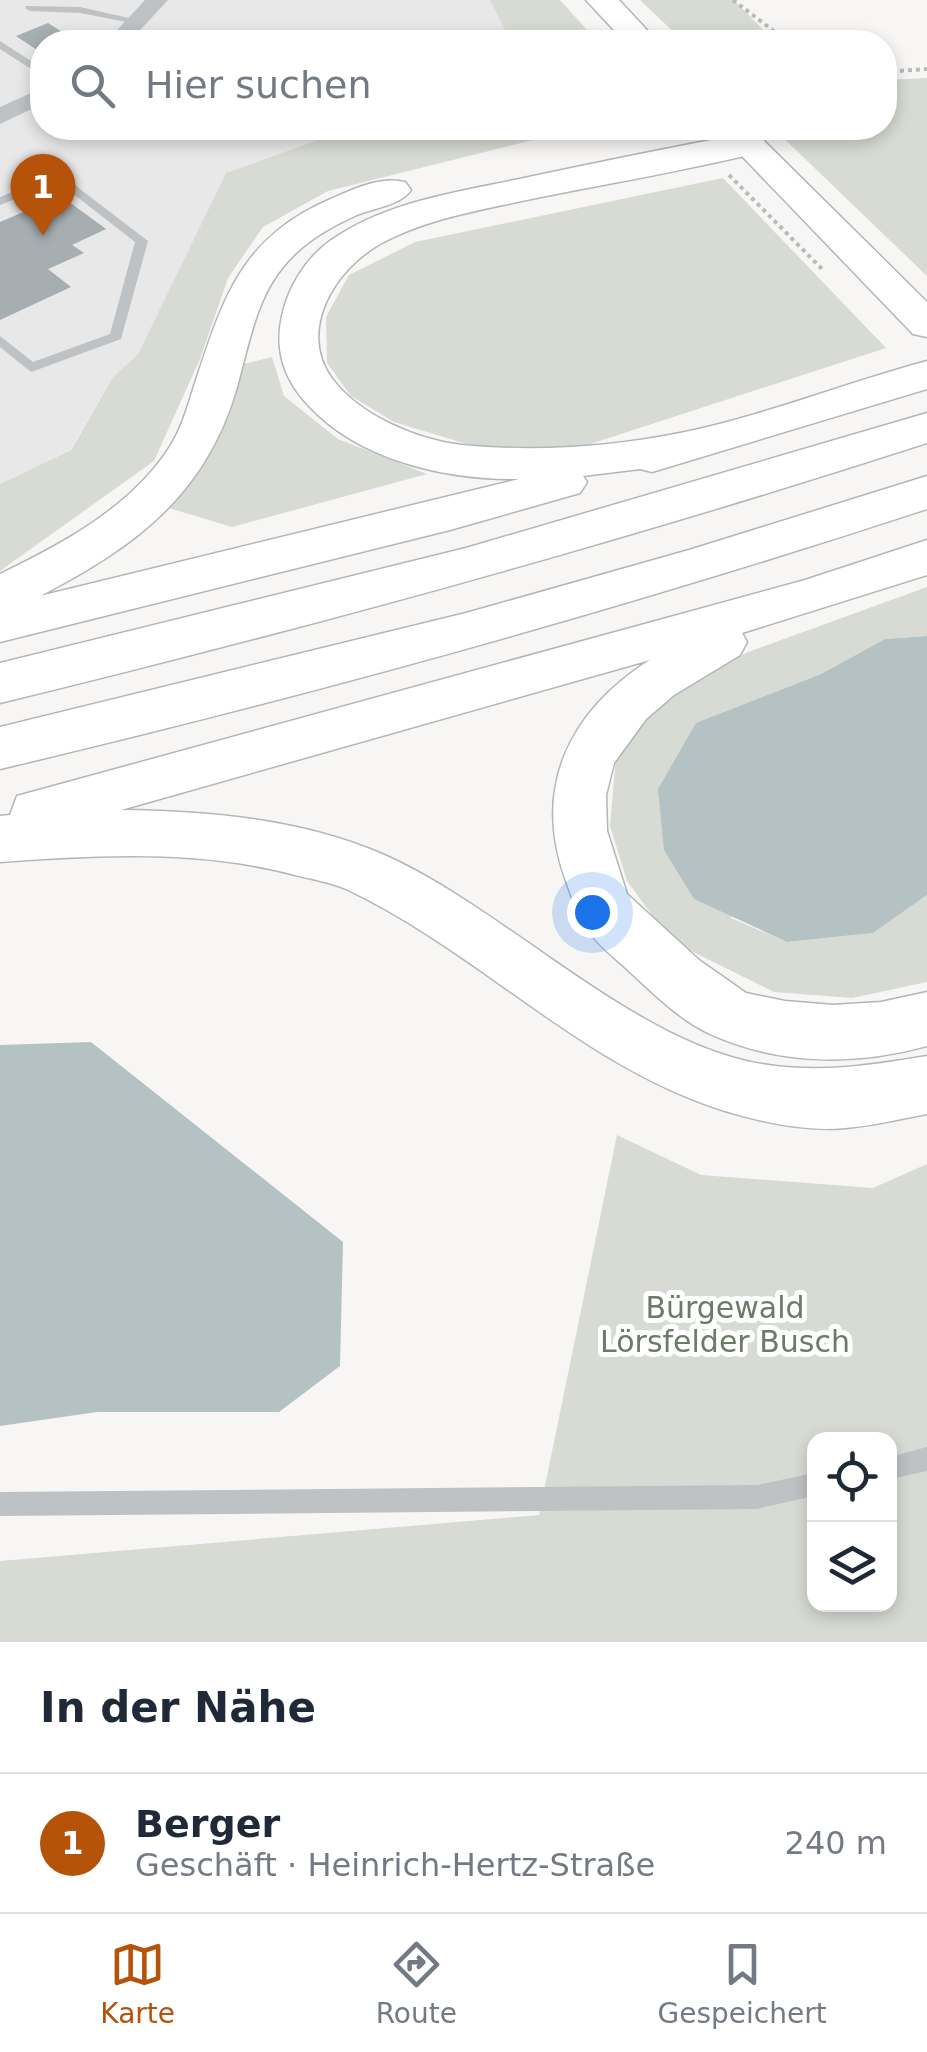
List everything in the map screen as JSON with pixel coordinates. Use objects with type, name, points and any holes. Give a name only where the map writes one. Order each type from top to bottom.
[{"type":"highway","points":[[0,595],[97,543],[145,504],[186,457],[204,424],[247,291],[260,268],[298,232],[374,195],[615,140]]},
{"type":"highway","points":[[688,447],[612,458],[493,463],[451,458],[377,436],[341,412],[306,373],[300,352],[304,308],[310,290],[328,263],[386,225],[723,140]]},
{"type":"highway","points":[[0,624],[431,518],[927,375]]},
{"type":"highway","points":[[0,684],[283,616],[625,522],[927,428]]},
{"type":"highway","points":[[0,748],[262,688],[794,536],[927,492]]},
{"type":"highway","points":[[0,822],[814,596],[927,557]]},
{"type":"highway","points":[[814,596],[680,662],[641,692],[609,725],[588,755],[576,800],[581,848],[606,911],[669,972],[736,1018],[810,1032],[890,1030],[927,1019]]},
{"type":"highway","points":[[0,839],[116,830],[266,842],[365,872],[598,1023],[685,1071],[798,1102],[888,1096],[927,1085]]},
{"type":"main road","points":[[602,0],[631,30]]},
{"type":"main road","points":[[744,140],[927,326]]},
{"type":"street","points":[[128,30],[158,0]]},
{"type":"street","points":[[0,118],[30,102]]},
{"type":"lane","points":[[30,8],[80,10],[137,21]]},
{"type":"lane","points":[[0,44],[30,65]]},
{"type":"lane","points":[[0,201],[59,177],[142,240],[116,336],[30,368],[0,340]]},
{"type":"lane","points":[[897,1466],[927,1459]]},
{"type":"lane","points":[[0,1504],[757,1497],[807,1486]]},
{"type":"path","points":[[733,0],[772,30]]},
{"type":"path","points":[[897,71],[927,69]]},
{"type":"shaded area","points":[[0,0],[490,0],[505,30],[30,30],[30,140],[318,140],[226,173],[138,354],[113,377],[70,450],[0,484]]},
{"type":"shaded area","points":[[927,636],[927,895],[873,933],[787,942],[694,899],[664,850],[658,789],[696,723],[819,675],[885,639]]},
{"type":"shaded area","points":[[91,1042],[343,1242],[340,1366],[279,1412],[97,1412],[0,1426],[0,1045]]},
{"type":"green space","points":[[490,0],[560,0],[587,30],[505,30]]},
{"type":"green space","points":[[640,0],[734,0],[763,30],[671,30]]},
{"type":"green space","points":[[927,78],[927,276],[785,140],[897,140],[897,79]]},
{"type":"green space","points":[[318,140],[533,140],[328,191],[263,227],[228,278],[200,359],[154,461],[0,571],[0,484],[71,450],[113,377],[138,354],[226,173]]},
{"type":"green space","points":[[723,178],[886,348],[581,447],[480,448],[394,422],[351,396],[327,363],[326,317],[349,275],[415,242]]},
{"type":"green space","points":[[272,357],[284,396],[338,439],[427,474],[232,527],[169,508],[221,428],[244,364]]},
{"type":"green space","points":[[927,587],[927,636],[885,639],[819,675],[731,918],[787,942],[873,933],[927,895],[927,982],[852,998],[774,992],[671,941],[627,881],[610,826],[616,756],[660,701],[748,652]]},
{"type":"green space","name":"Bürgewald Lörsfelder Busch","points":[[617,1135],[701,1175],[873,1188],[927,1164],[927,1642],[0,1642],[0,1561],[539,1515]]},
{"type":"building","points":[[48,23],[59,30],[31,30]]},
{"type":"building","points":[[30,30],[30,45],[16,36]]},
{"type":"building","points":[[61,196],[106,229],[72,245],[84,253],[48,269],[71,287],[0,320],[0,222]]},
{"type":"place","name":"Berger","points":[[43,236]]}]
